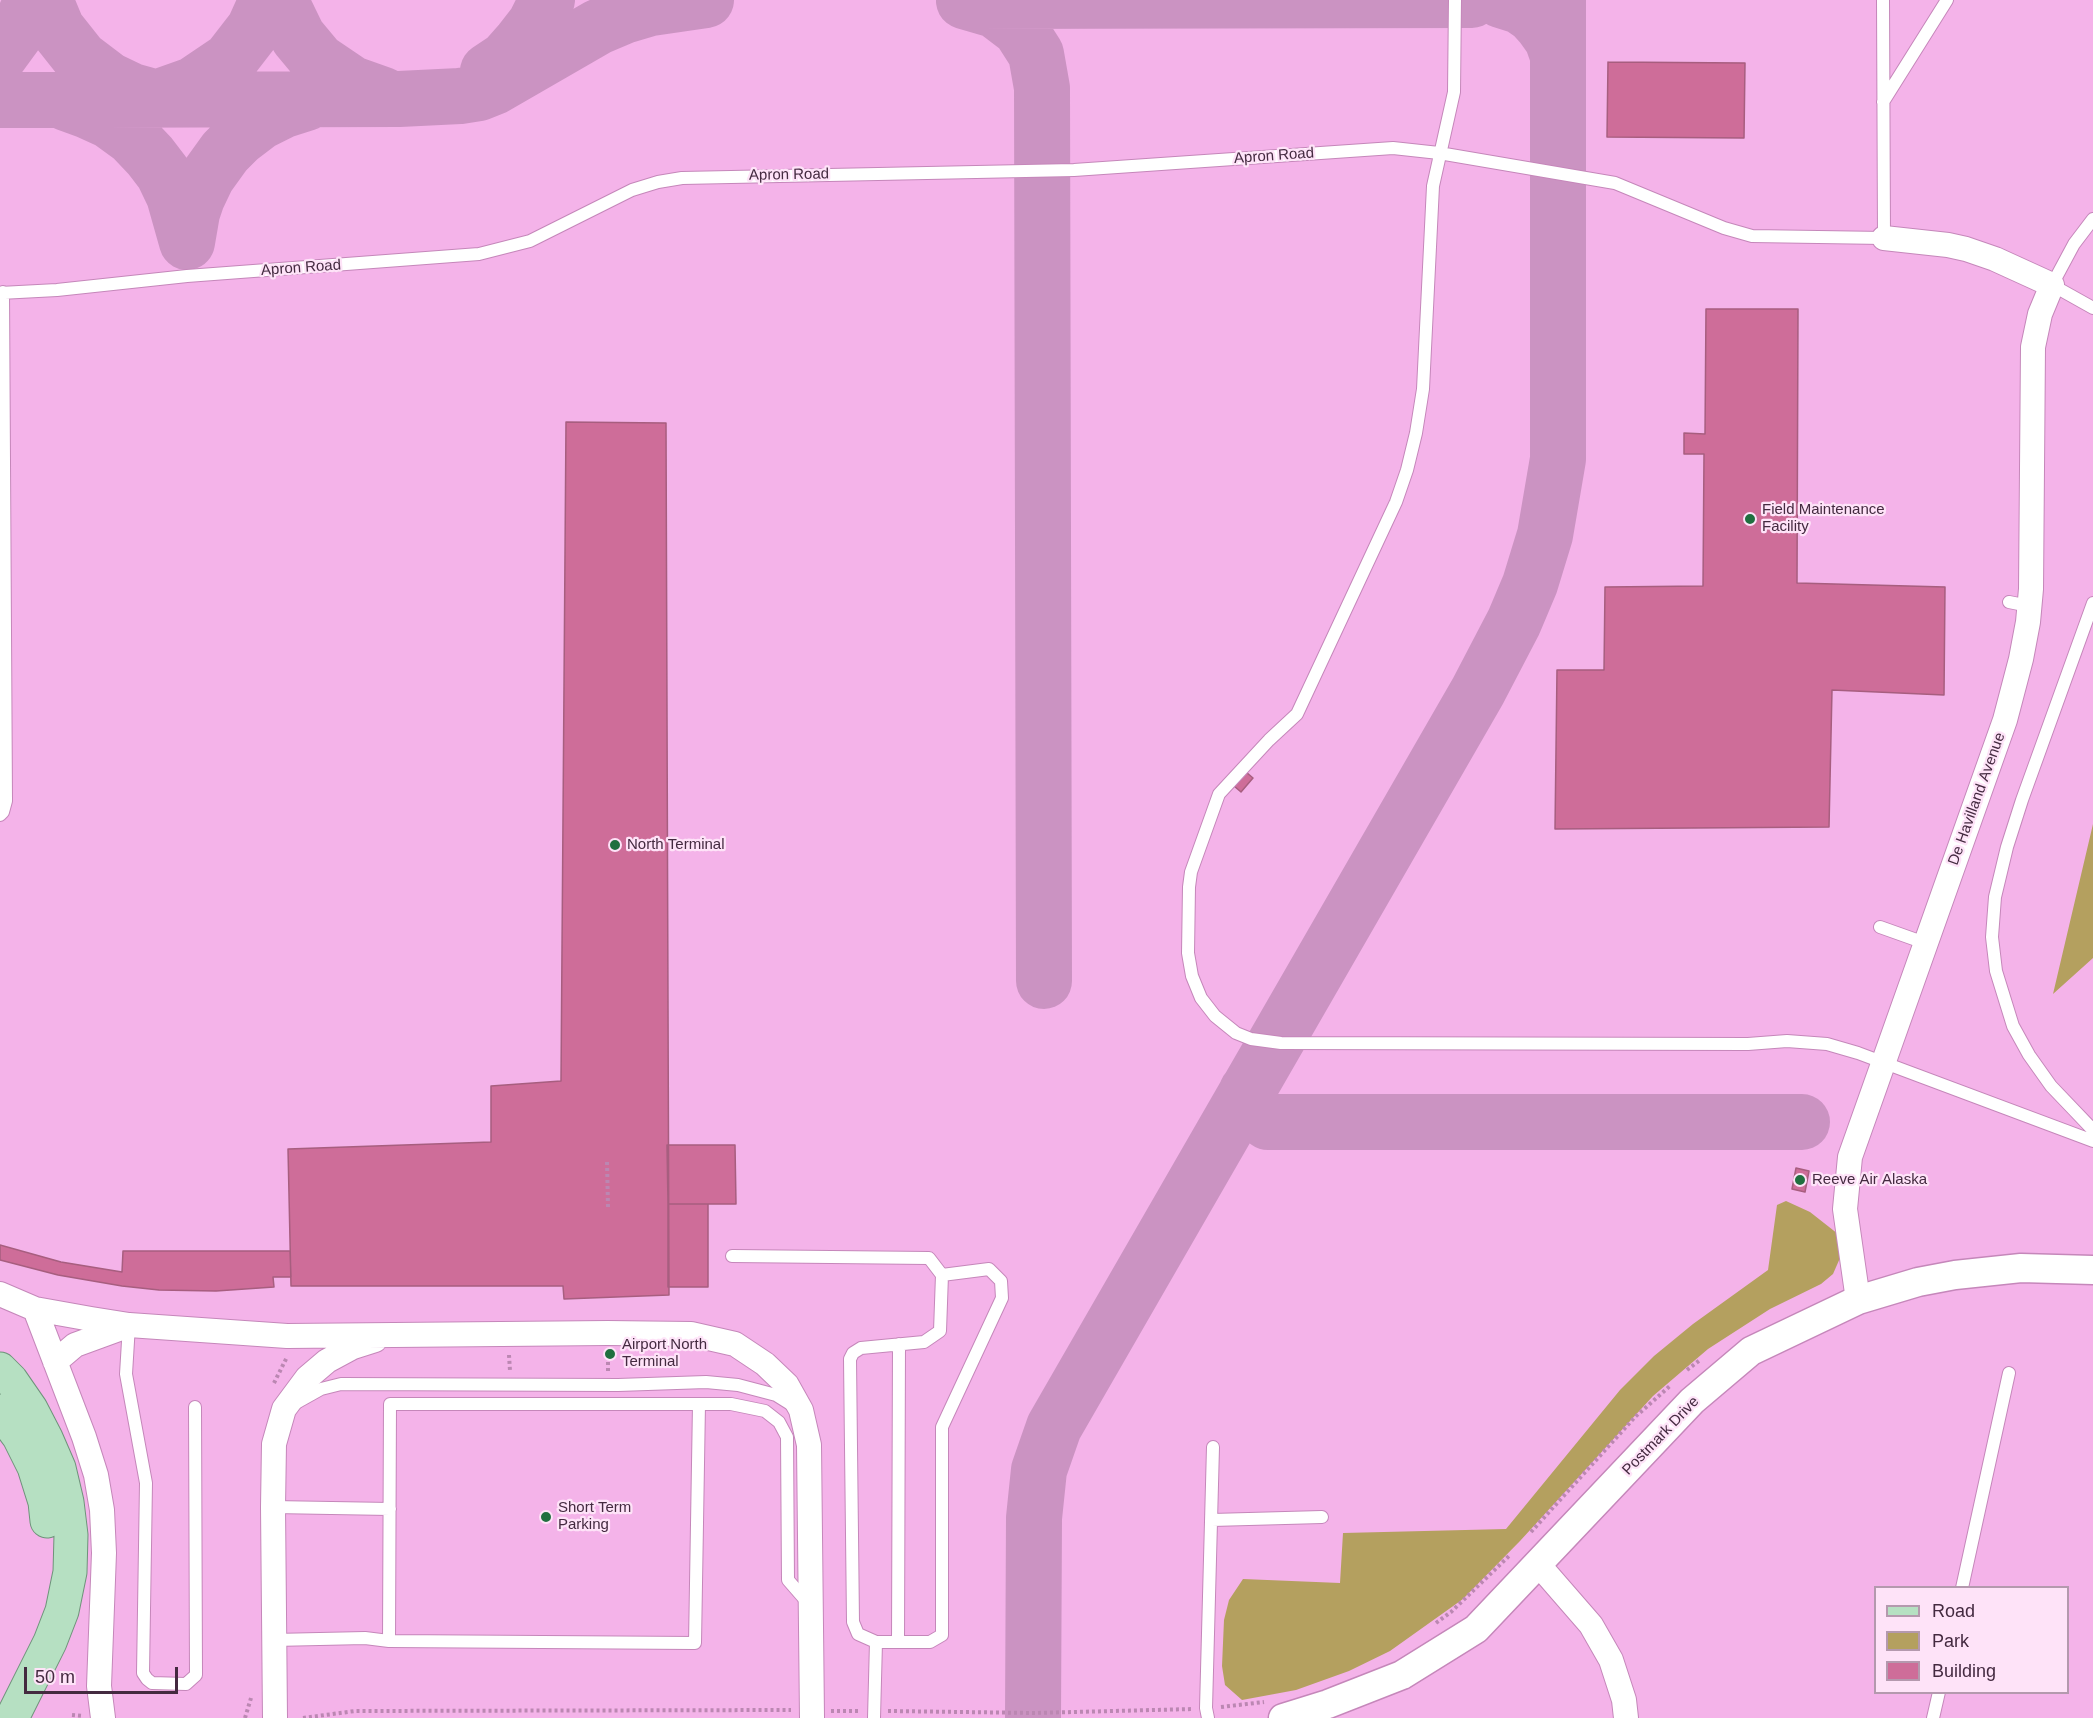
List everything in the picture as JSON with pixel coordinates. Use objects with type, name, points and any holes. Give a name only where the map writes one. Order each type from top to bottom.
[{"type":"main road","points":[[0,1369],[11,1380],[31,1409],[59,1468],[67,1502],[70,1535],[70,1572],[62,1611],[50,1642],[12,1718]]},
{"type":"main road","points":[[0,1411],[19,1437],[29,1457],[45,1502],[49,1537],[49,1569],[32,1638],[0,1702]]},
{"type":"street","points":[[1884,238],[1966,249],[1995,259],[2052,285]]},
{"type":"street","name":"De Havilland Avenue","points":[[1858,1300],[1845,1209],[1846,1183],[1852,1146],[2005,720],[2021,659],[2019,604],[2033,502],[2033,347],[2040,314],[2052,285]]},
{"type":"street","name":"Postmark Drive","points":[[1274,1710],[1328,1704],[1402,1675],[1476,1629],[1527,1556],[1692,1401],[1751,1351],[1858,1300],[1918,1282],[1955,1275],[2020,1268],[2093,1270]]},
{"type":"street","points":[[0,1294],[35,1309],[129,1325],[287,1336],[691,1334],[735,1344],[765,1364],[786,1385],[801,1410],[809,1445],[812,1714]]},
{"type":"street","points":[[35,1309],[84,1437],[96,1475],[102,1510],[104,1553],[99,1686],[103,1718]]},
{"type":"street","points":[[55,1362],[75,1345],[129,1325]]},
{"type":"street","points":[[275,1718],[274,1444],[284,1409],[307,1378],[327,1361],[353,1347],[397,1334]]},
{"type":"street","points":[[1527,1556],[1591,1625],[1611,1660],[1624,1700],[1626,1718]]},
{"type":"lane","points":[[1455,0],[1454,92],[1439,153],[1431,204],[1423,389],[1407,471],[1381,535],[1297,714],[1269,740],[1219,794],[1191,872],[1189,887],[1188,953],[1192,976],[1198,992],[1211,1012],[1236,1033],[1251,1039],[1281,1043],[1748,1044],[1787,1041],[1827,1044],[1882,1062],[2093,1141]]},
{"type":"lane","points":[[1884,0],[1884,238]]},
{"type":"lane","points":[[1883,103],[1947,0]]},
{"type":"lane","name":"Apron Road","points":[[2,292],[57,290],[187,276],[478,254],[530,241],[632,190],[682,178],[1074,170],[1379,149],[1439,153],[1615,183],[1724,228],[1752,236],[1884,238]]},
{"type":"lane","points":[[2093,219],[2074,244],[2052,285],[2093,308]]},
{"type":"lane","points":[[0,815],[6,801],[2,292]]},
{"type":"lane","points":[[2093,603],[2007,847],[1995,897],[1992,937],[1996,971],[2013,1026],[2029,1055],[2051,1086],[2093,1130]]},
{"type":"lane","points":[[1880,927],[1925,943]]},
{"type":"lane","points":[[732,1256],[929,1258],[942,1275],[940,1331],[924,1342],[861,1348],[853,1353],[850,1359],[853,1622],[858,1634],[876,1642],[930,1642],[942,1635],[942,1427],[1002,1298],[1001,1281],[989,1269],[942,1275]]},
{"type":"lane","points":[[129,1325],[126,1374],[146,1483],[143,1673],[152,1683],[186,1683],[196,1675],[195,1407]]},
{"type":"lane","points":[[898,1642],[899,1344]]},
{"type":"lane","points":[[1962,1586],[2009,1373]]},
{"type":"lane","points":[[284,1409],[321,1389],[341,1384],[618,1385],[706,1382],[738,1385],[776,1395],[801,1410]]},
{"type":"lane","points":[[389,1641],[390,1404],[730,1404],[765,1411],[780,1422],[787,1437],[788,1580],[811,1607]]},
{"type":"lane","points":[[274,1640],[365,1638],[389,1641],[695,1643],[699,1404]]},
{"type":"lane","points":[[1207,1713],[1213,1447]]},
{"type":"lane","points":[[273,1507],[390,1509]]},
{"type":"lane","points":[[1212,1520],[1322,1517]]},
{"type":"lane","points":[[874,1714],[876,1642]]},
{"type":"lane","points":[[1933,1718],[1939,1694]]},
{"type":"path","points":[[607,1162],[608,1207]]},
{"type":"path","points":[[509,1350],[510,1372]]},
{"type":"path","points":[[608,1350],[608,1371]]},
{"type":"path","points":[[1687,1371],[1704,1357]]},
{"type":"path","points":[[1524,1540],[1635,1417],[1678,1379]]},
{"type":"path","points":[[1433,1625],[1527,1556]]},
{"type":"path","points":[[303,1718],[355,1711],[874,1714],[1181,1710],[1207,1713],[1256,1704],[1274,1710]]},
{"type":"green space","points":[[2093,824],[2093,958],[2053,994]]},
{"type":"green space","points":[[1786,1201],[1810,1212],[1838,1234],[1840,1258],[1833,1274],[1821,1284],[1770,1309],[1708,1349],[1653,1396],[1520,1541],[1463,1599],[1390,1651],[1349,1671],[1296,1690],[1242,1700],[1225,1685],[1222,1666],[1224,1620],[1229,1600],[1243,1579],[1340,1583],[1343,1533],[1506,1529],[1620,1390],[1654,1356],[1693,1324],[1768,1270],[1777,1205]]},
{"type":"building","points":[[1608,62],[1745,63],[1744,138],[1607,137]]},
{"type":"building","name":"Field Maintenance Facility","points":[[1706,309],[1798,309],[1797,583],[1945,587],[1944,695],[1832,690],[1829,827],[1555,829],[1557,670],[1604,670],[1605,587],[1703,586],[1704,454],[1684,454],[1684,433],[1705,434]]},
{"type":"building","name":"North Terminal","points":[[566,422],[666,423],[669,1295],[564,1299],[563,1286],[291,1286],[288,1149],[491,1142],[491,1086],[561,1081]]},
{"type":"building","points":[[1246,772],[1253,778],[1241,792],[1234,786]]},
{"type":"building","points":[[667,1145],[735,1145],[736,1204],[668,1204]]},
{"type":"building","name":"Reeve Air Alaska","points":[[1796,1168],[1809,1171],[1805,1192],[1792,1189]]},
{"type":"building","points":[[668,1204],[708,1204],[708,1287],[668,1287]]},
{"type":"building","points":[[0,1245],[61,1262],[122,1272],[123,1251],[290,1251],[291,1277],[273,1277],[274,1287],[216,1291],[159,1290],[122,1286],[58,1275],[0,1260]]},
{"type":"taxiway","points":[[0,55],[19,29],[32,0]]},
{"type":"taxiway","points":[[45,0],[57,29],[80,58],[109,80],[132,91],[150,96]]},
{"type":"taxiway","points":[[162,96],[193,85],[230,60],[254,29],[267,0]]},
{"type":"taxiway","points":[[280,0],[298,37],[318,61],[352,84],[383,95]]},
{"type":"taxiway","points":[[488,71],[506,59],[521,42],[535,24],[547,0]]},
{"type":"taxiway","points":[[0,100],[399,99],[460,96],[479,93],[494,87],[598,27],[624,16],[651,8],[706,0]]},
{"type":"taxiway","points":[[971,1],[1472,0]]},
{"type":"taxiway","points":[[1501,0],[1520,6],[1533,15],[1552,39],[1558,56]]},
{"type":"taxiway","points":[[1033,1718],[1034,1518],[1039,1470],[1054,1427],[1478,691],[1514,622],[1530,584],[1545,535],[1558,459],[1558,0]]},
{"type":"taxiway","points":[[964,1],[995,10],[1020,29],[1036,54],[1042,88],[1044,981]]},
{"type":"taxiway","points":[[66,103],[110,121],[132,137],[150,156],[163,173],[174,196],[187,242],[197,198],[207,177],[225,152],[260,122],[284,110],[306,103]]},
{"type":"taxiway","points":[[1247,1091],[1250,1105],[1268,1122],[1802,1122]]},
{"type":"place","name":"Field Maintenance Facility","points":[[1750,519]]},
{"type":"place","name":"North Terminal","points":[[615,845]]},
{"type":"place","name":"Reeve Air Alaska","points":[[1800,1180]]},
{"type":"place","name":"Airport North Terminal","points":[[610,1354]]},
{"type":"place","name":"Short Term Parking","points":[[546,1517]]}]
